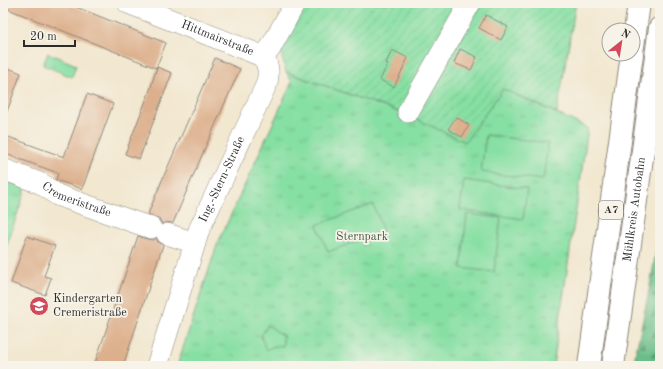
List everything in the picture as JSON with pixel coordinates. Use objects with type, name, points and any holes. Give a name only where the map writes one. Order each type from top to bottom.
[{"type":"highway","points":[[636,22],[639,3]]},
{"type":"highway","name":"Mühlkreis Autobahn","points":[[613,366],[660,28]]},
{"type":"highway","name":"Mühlkreis Autobahn","points":[[589,366],[631,62]]},
{"type":"highway","points":[[646,131],[660,94]]},
{"type":"street","name":"Hittmairstraße","points":[[128,3],[158,9],[262,56]]},
{"type":"street","points":[[262,56],[270,50],[295,3]]},
{"type":"street","points":[[408,112],[470,3]]},
{"type":"street","name":"Ing.-Stern-Straße","points":[[157,366],[199,230],[266,83],[269,73],[268,67],[262,56]]},
{"type":"street","name":"Cremeristraße","points":[[3,169],[42,184],[58,195],[195,243]]},
{"type":"green space","points":[[306,3],[464,3],[402,113],[286,72],[282,57],[282,48]]},
{"type":"green space","points":[[479,3],[576,3],[557,113],[503,89],[465,142],[414,118]]},
{"type":"green space","points":[[48,53],[76,65],[72,77],[43,65]]},
{"type":"green space","name":"Sternpark","points":[[286,72],[402,113],[503,89],[588,128],[553,366],[177,366],[217,245],[292,82]]},
{"type":"green space","points":[[486,135],[548,143],[543,180],[481,172]]},
{"type":"green space","points":[[3,179],[26,188],[3,257]]},
{"type":"green space","points":[[464,180],[527,189],[523,219],[460,210]]},
{"type":"green space","points":[[373,204],[383,231],[328,252],[317,225]]},
{"type":"green space","points":[[467,214],[501,218],[494,272],[461,268]]},
{"type":"green space","points":[[660,228],[660,366],[633,366],[650,286]]},
{"type":"green space","points":[[268,325],[283,336],[283,346],[274,346],[266,350],[261,336]]},
{"type":"building","points":[[3,3],[66,3],[166,43],[156,68],[3,7]]},
{"type":"building","points":[[486,15],[508,27],[501,40],[479,28]]},
{"type":"building","points":[[460,49],[477,57],[471,70],[454,63]]},
{"type":"building","points":[[392,50],[408,58],[394,87],[380,80],[388,64],[386,63]]},
{"type":"building","points":[[215,58],[240,69],[173,223],[165,222],[162,224],[160,220],[148,214]]},
{"type":"building","points":[[3,66],[21,73],[5,117],[3,116]]},
{"type":"building","points":[[157,67],[172,73],[139,159],[125,154],[150,90]]},
{"type":"building","points":[[87,94],[113,104],[82,189],[56,180],[58,173],[3,153],[3,135],[64,157]]},
{"type":"building","points":[[456,117],[469,125],[462,137],[448,129]]},
{"type":"building","points":[[27,236],[55,246],[44,276],[51,278],[45,295],[11,283]]},
{"type":"building","points":[[138,236],[153,240],[156,238],[158,242],[163,245],[123,366],[94,366]]},
{"type":"place","name":"Kindergarten Cremeristraße","points":[[39,306]]}]
